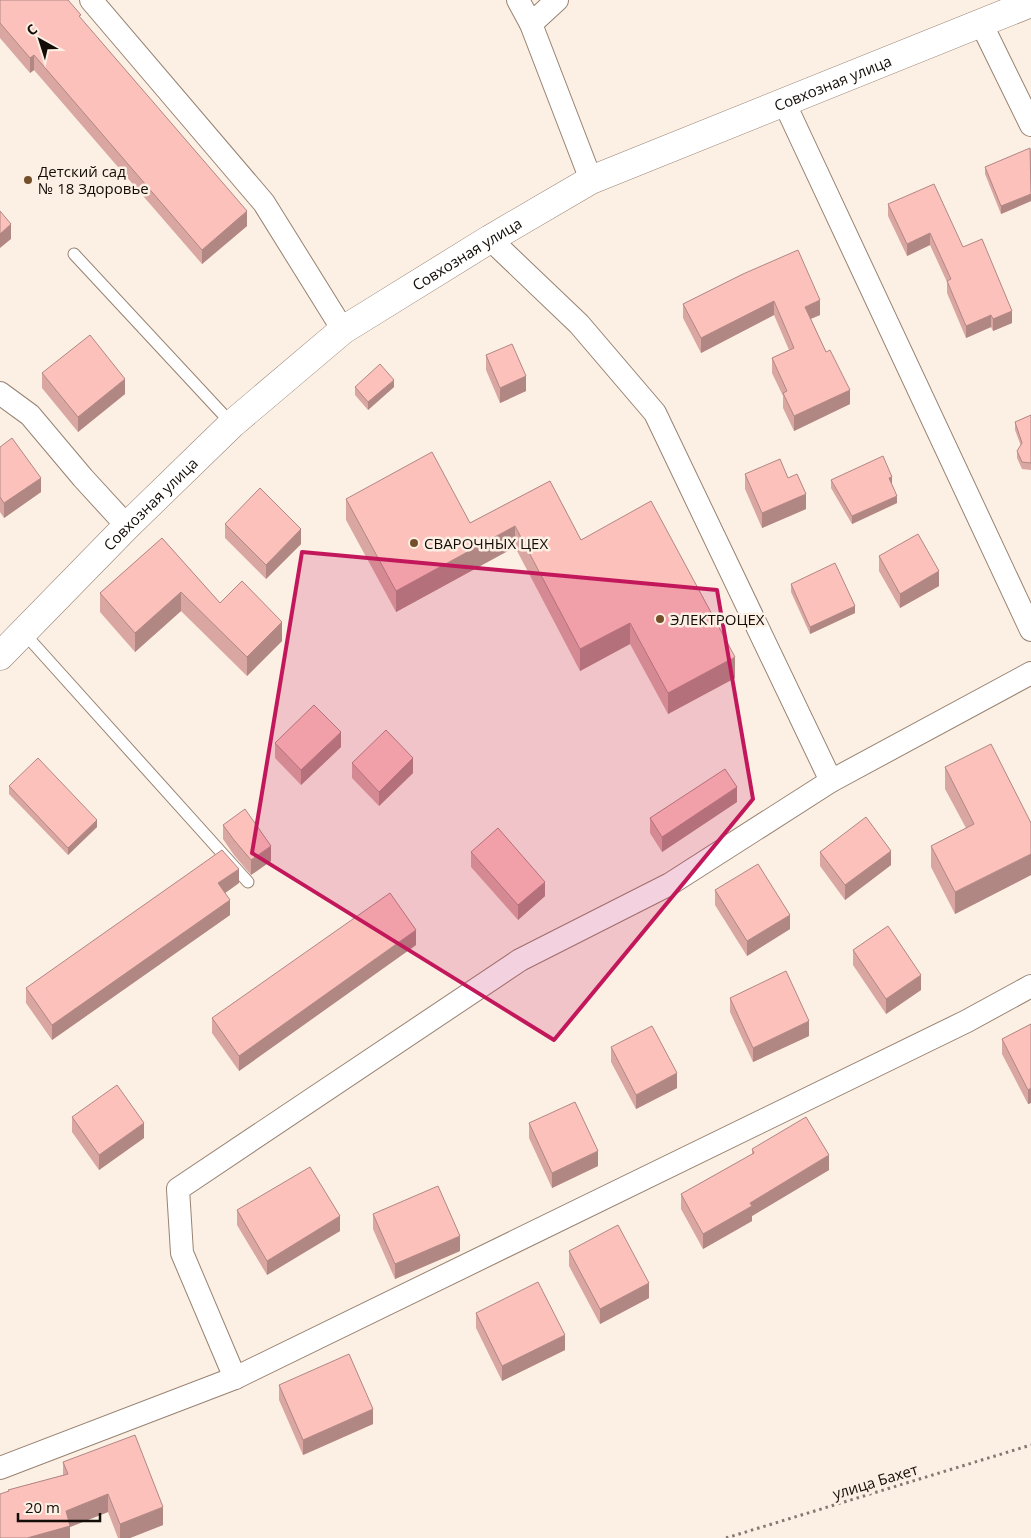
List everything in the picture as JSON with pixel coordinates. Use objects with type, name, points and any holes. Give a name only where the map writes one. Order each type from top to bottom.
[{"type":"street","points":[[91,0],[264,203],[344,330]]},
{"type":"street","points":[[518,0],[531,24],[591,180]]},
{"type":"street","points":[[531,24],[557,0]]},
{"type":"street","name":"Совхозная улица","points":[[0,656],[127,526],[232,424],[344,330],[490,239],[591,180],[1031,3]]},
{"type":"street","points":[[981,23],[1031,125]]},
{"type":"street","points":[[784,102],[1031,630]]},
{"type":"street","points":[[490,239],[579,324],[655,413],[831,781]]},
{"type":"street","points":[[0,393],[30,415],[83,478],[127,526]]},
{"type":"street","points":[[235,1378],[182,1253],[178,1189],[520,960],[670,884],[831,781],[1031,673]]},
{"type":"street","points":[[0,1468],[235,1378],[958,1025],[1031,986]]},
{"type":"lane","points":[[74,254],[232,424]]},
{"type":"lane","points":[[23,632],[248,882]]},
{"type":"path","name":"улица Бахет","points":[[726,1538],[1031,1445]]},
{"type":"highlighted area","points":[[302,552],[717,590],[753,799],[554,1040],[252,853]]},
{"type":"building","points":[[0,0],[68,0],[81,15],[79,16],[247,211],[202,250],[34,55],[30,58],[0,23]]},
{"type":"building","points":[[1030,148],[1031,194],[1001,206],[985,167]]},
{"type":"building","points":[[934,184],[963,247],[982,239],[1012,311],[993,319],[991,315],[966,326],[947,281],[951,279],[930,233],[907,244],[888,204]]},
{"type":"building","points":[[0,211],[11,224],[0,234]]},
{"type":"building","points":[[798,250],[820,300],[805,307],[826,352],[830,350],[850,390],[794,416],[783,393],[787,391],[772,358],[794,348],[774,301],[701,338],[683,304],[743,274]]},
{"type":"building","points":[[90,335],[125,379],[78,417],[42,373]]},
{"type":"building","points":[[512,344],[526,376],[500,388],[486,355]]},
{"type":"building","points":[[380,364],[394,380],[368,402],[355,387]]},
{"type":"building","points":[[1031,415],[1031,463],[1022,462],[1017,451],[1022,443],[1015,422]]},
{"type":"building","points":[[12,438],[41,478],[4,503],[0,497],[0,447]]},
{"type":"building","points":[[432,452],[470,523],[550,481],[581,540],[651,501],[735,657],[668,693],[630,623],[580,649],[515,526],[396,591],[346,499]]},
{"type":"building","points":[[883,456],[892,477],[889,478],[897,496],[852,516],[831,480]]},
{"type":"building","points":[[780,459],[788,478],[797,474],[806,494],[762,513],[745,474]]},
{"type":"building","points":[[260,488],[301,529],[266,565],[225,524]]},
{"type":"building","points":[[918,534],[939,571],[900,594],[879,556]]},
{"type":"building","points":[[162,538],[220,603],[242,581],[282,622],[247,657],[181,592],[135,633],[100,593]]},
{"type":"building","points":[[835,563],[855,606],[810,627],[791,584]]},
{"type":"building","points":[[314,705],[341,732],[301,770],[275,743]]},
{"type":"building","points":[[386,730],[413,758],[379,792],[352,763]]},
{"type":"building","points":[[991,744],[1031,823],[1031,854],[955,892],[931,846],[974,824],[945,767]]},
{"type":"building","points":[[38,758],[97,820],[68,848],[9,786]]},
{"type":"building","points":[[725,769],[737,787],[662,837],[650,818]]},
{"type":"building","points":[[245,809],[271,846],[251,860],[223,825]]},
{"type":"building","points":[[866,817],[891,851],[845,885],[820,852]]},
{"type":"building","points":[[498,828],[545,882],[518,905],[471,852]]},
{"type":"building","points":[[222,850],[239,869],[218,883],[230,900],[52,1025],[26,988]]},
{"type":"building","points":[[758,864],[790,915],[747,941],[715,890]]},
{"type":"building","points":[[390,893],[416,930],[239,1056],[212,1018]]},
{"type":"building","points":[[888,926],[921,975],[886,999],[853,950]]},
{"type":"building","points":[[786,971],[809,1021],[753,1048],[730,998]]},
{"type":"building","points":[[1031,1024],[1031,1088],[1028,1090],[1002,1039]]},
{"type":"building","points":[[652,1026],[677,1073],[636,1095],[611,1047]]},
{"type":"building","points":[[117,1085],[144,1123],[99,1155],[72,1117]]},
{"type":"building","points":[[575,1102],[598,1151],[552,1173],[529,1123]]},
{"type":"building","points":[[806,1117],[829,1155],[750,1203],[752,1206],[703,1234],[681,1194],[754,1153],[752,1149]]},
{"type":"building","points":[[310,1167],[340,1216],[267,1261],[237,1210]]},
{"type":"building","points":[[438,1186],[460,1236],[395,1264],[373,1214]]},
{"type":"building","points":[[618,1225],[649,1283],[600,1309],[569,1251]]},
{"type":"building","points":[[538,1282],[565,1335],[502,1366],[476,1313]]},
{"type":"building","points":[[349,1354],[373,1409],[303,1440],[279,1385]]},
{"type":"building","points":[[135,1435],[163,1507],[120,1524],[108,1494],[66,1511],[70,1526],[27,1538],[0,1538],[0,1494],[8,1490],[68,1474],[63,1462]]},
{"type":"place","name":"Детский сад № 18 Здоровье","points":[[28,180]]},
{"type":"place","name":"СВАРОЧНЫХ ЦЕХ","points":[[414,543]]},
{"type":"place","name":"ЭЛЕКТРОЦЕХ","points":[[660,619]]}]
